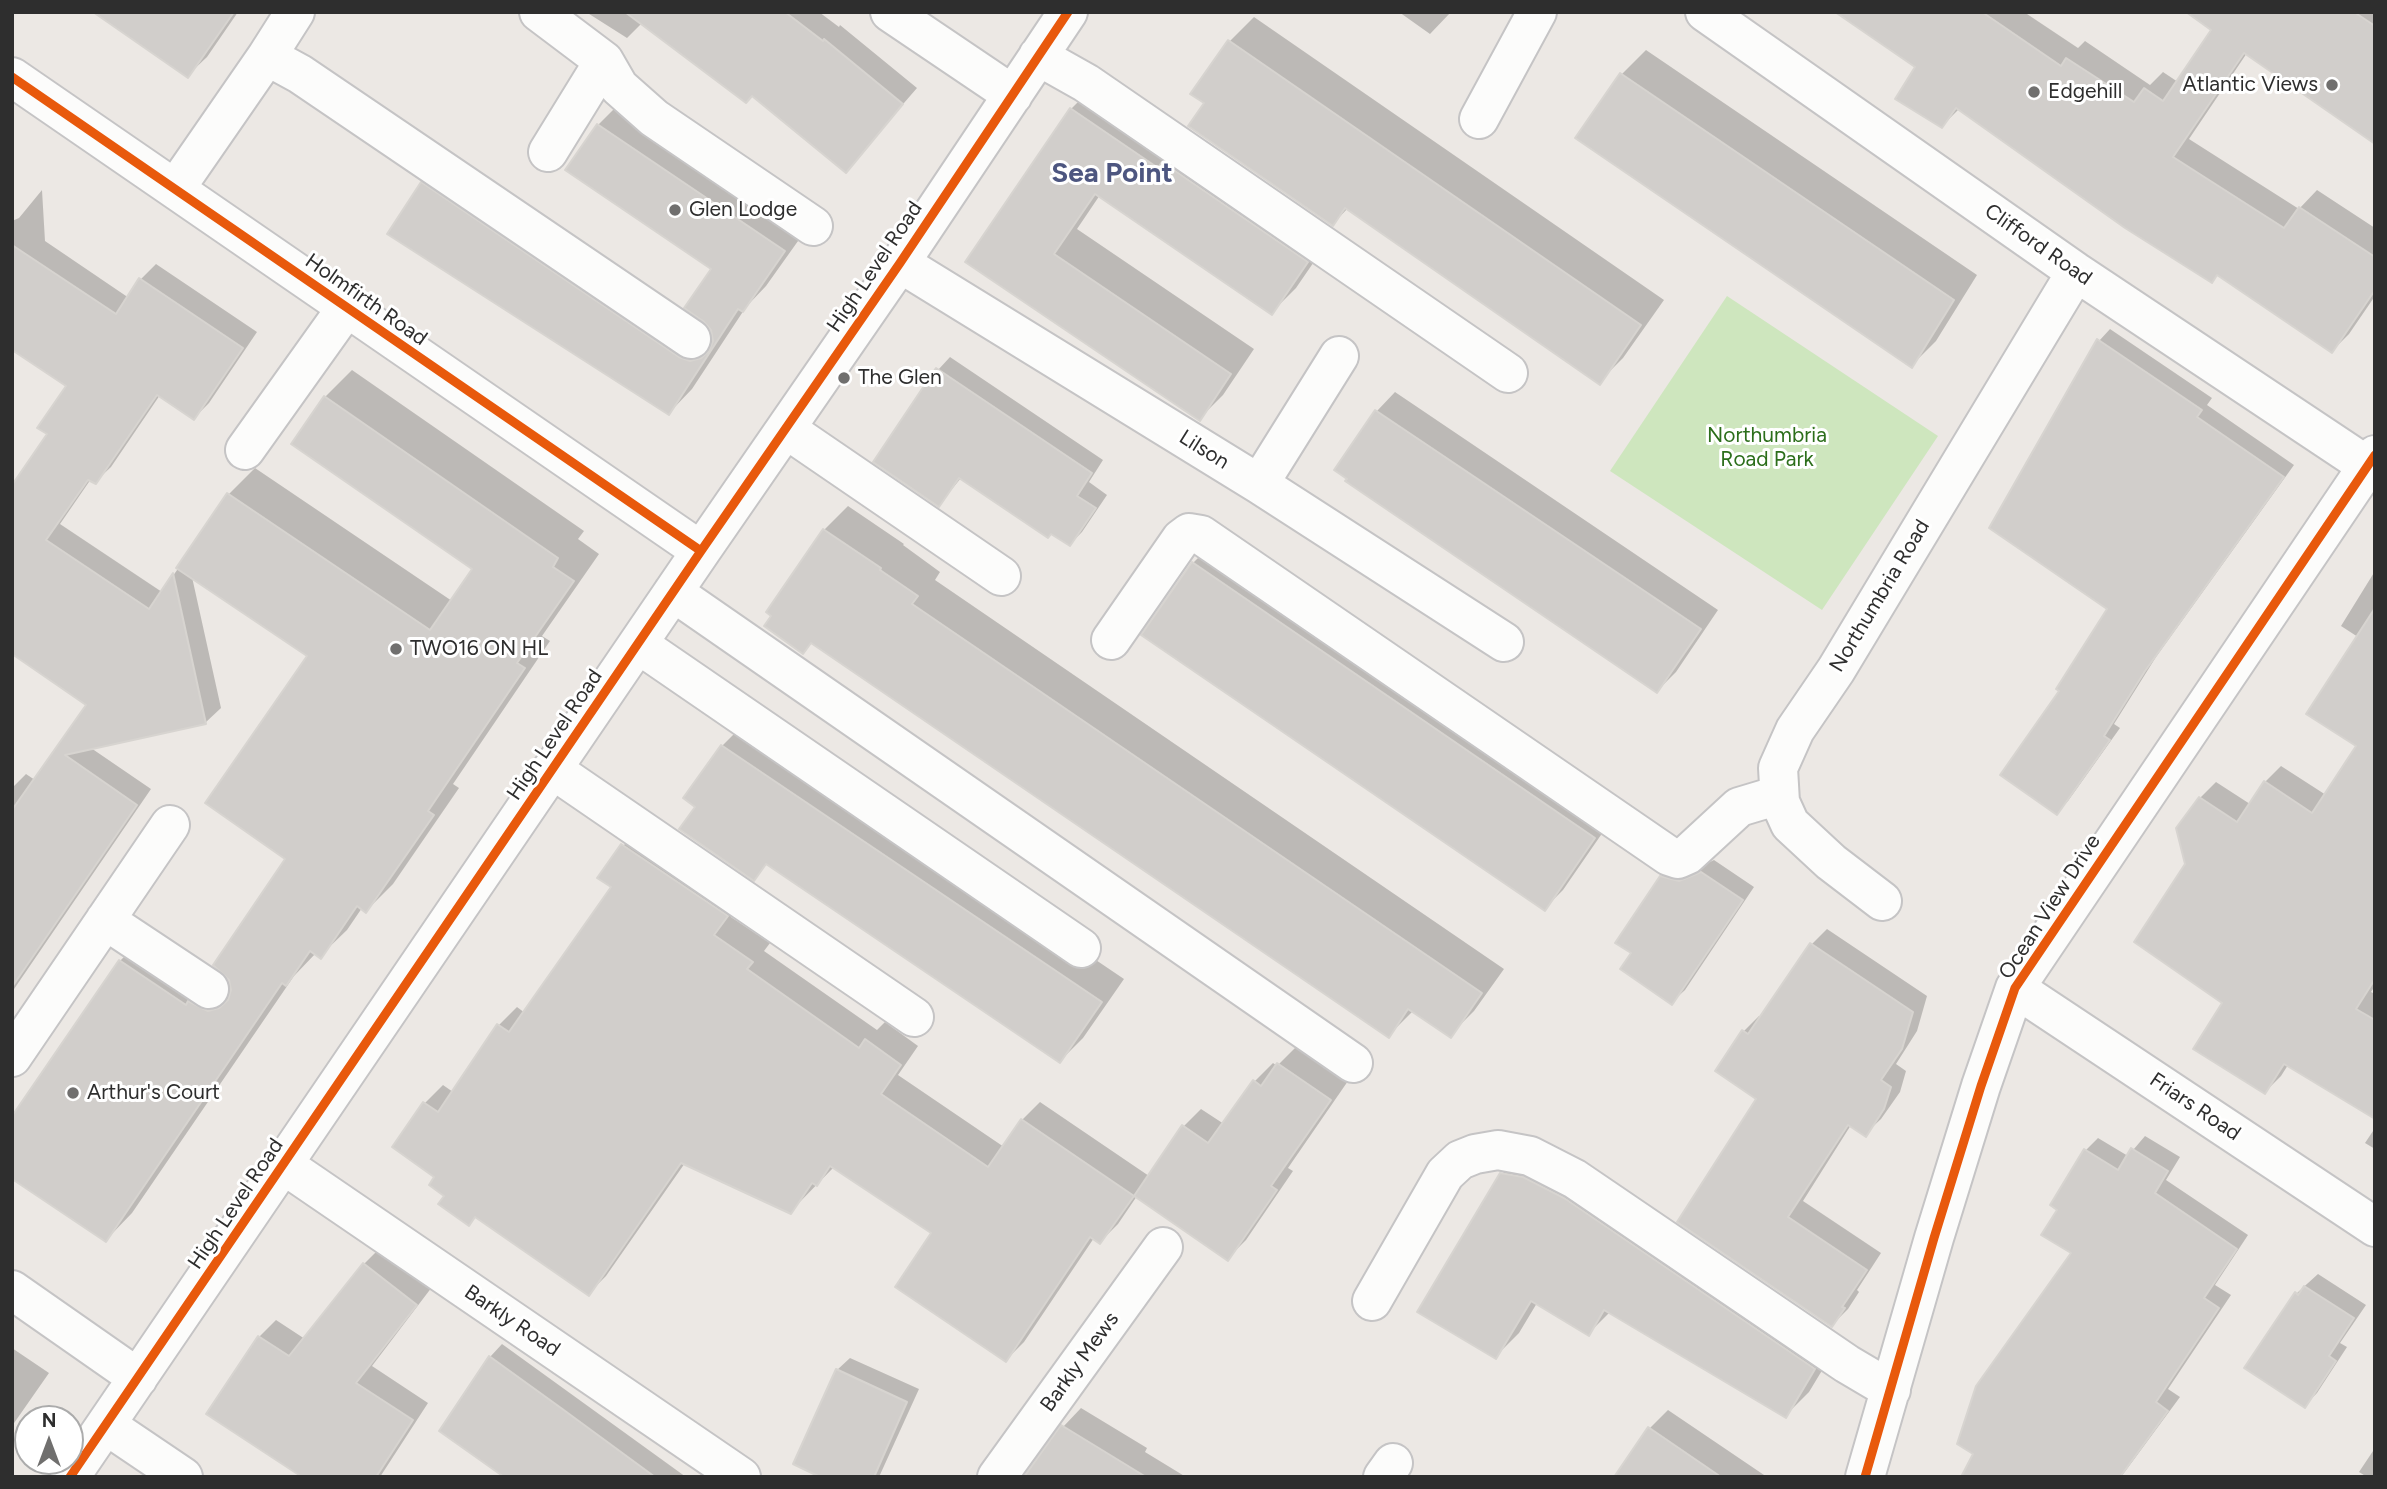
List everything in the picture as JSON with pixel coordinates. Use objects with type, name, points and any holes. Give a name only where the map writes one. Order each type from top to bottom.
[{"type":"street","points":[[175,189],[295,12]]},
{"type":"street","points":[[538,12],[604,61],[619,87],[654,118],[813,226]]},
{"type":"street","points":[[890,12],[1013,95]]},
{"type":"street","name":"High Level Road","points":[[70,1477],[900,263],[1068,12]]},
{"type":"street","points":[[1479,119],[1537,12]]},
{"type":"street","name":"Clifford Road","points":[[1705,12],[2076,272],[2372,464]]},
{"type":"street","points":[[267,56],[300,75],[691,340]]},
{"type":"street","points":[[1038,56],[1086,83],[1508,373]]},
{"type":"street","points":[[548,152],[604,61]]},
{"type":"street","name":"Holmfirth Road","points":[[12,77],[701,551]]},
{"type":"street","name":"Lilson","points":[[900,263],[1259,484],[1504,642]]},
{"type":"street","name":"Northumbria Road","points":[[1882,901],[1831,862],[1790,824],[1779,795],[1778,768],[1795,730],[1836,670],[2076,272]]},
{"type":"street","points":[[245,450],[347,307]]},
{"type":"street","points":[[1259,484],[1339,356]]},
{"type":"street","points":[[786,429],[1002,576]]},
{"type":"street","name":"Ocean View Drive","points":[[1866,1477],[1942,1213],[2015,988],[2372,464]]},
{"type":"street","points":[[1111,640],[1181,539],[1189,533],[1201,535],[1669,856],[1678,859],[1687,855],[1739,807],[1779,795]]},
{"type":"street","points":[[673,592],[1353,1063]]},
{"type":"street","points":[[638,644],[1081,948]]},
{"type":"street","points":[[552,769],[914,1017]]},
{"type":"street","points":[[12,1057],[170,825]]},
{"type":"street","points":[[105,920],[209,989]]},
{"type":"street","name":"Friars Road","points":[[2015,988],[2375,1227]]},
{"type":"street","points":[[1372,1301],[1445,1174],[1460,1160],[1498,1150],[1530,1156],[1575,1179],[1847,1364],[1891,1390]]},
{"type":"street","name":"Barkly Road","points":[[284,1165],[741,1477]]},
{"type":"street","name":"Barkly Mews","points":[[997,1477],[1163,1247]]},
{"type":"street","points":[[12,1290],[138,1377]]},
{"type":"street","points":[[106,1425],[183,1477]]},
{"type":"green space","name":"Northumbria Road Park","points":[[1727,296],[1938,436],[1822,610],[1610,471]]},
{"type":"building","points":[[93,12],[234,12],[188,78]]},
{"type":"building","points":[[625,12],[785,12],[823,41],[824,39],[903,104],[846,173],[752,96],[746,103]]},
{"type":"building","points":[[1835,12],[1982,12],[2061,66],[2066,58],[2134,102],[2144,88],[2163,101],[2211,30],[2186,12],[2354,12],[2375,26],[2375,144],[2244,53],[2173,157],[2284,228],[2299,207],[2375,257],[2375,290],[2332,353],[2217,275],[2212,283],[2125,228],[1956,108],[1942,128],[1895,99],[1915,67]]},
{"type":"building","points":[[1228,40],[1641,325],[1600,385],[1345,208],[1333,226],[1188,126],[1204,103],[1190,94]]},
{"type":"building","points":[[1620,73],[1954,300],[1912,368],[1575,138]]},
{"type":"building","points":[[1070,108],[1158,168],[1162,162],[1308,262],[1272,315],[1095,194],[1054,254],[1231,374],[1200,421],[965,262]]},
{"type":"building","points":[[597,124],[785,251],[743,312],[738,309],[669,415],[387,234],[421,182],[679,357],[690,361],[701,358],[709,351],[713,341],[711,330],[684,308],[711,269],[565,170]]},
{"type":"building","points":[[12,245],[116,314],[139,278],[243,348],[194,420],[157,395],[96,484],[88,480],[46,540],[149,609],[173,573],[206,724],[65,755],[137,805],[12,987],[12,810],[86,705],[12,654],[12,485],[47,434],[37,428],[66,386],[12,350]]},
{"type":"building","points":[[2097,339],[2202,410],[2197,417],[2284,477],[2145,671],[2104,736],[2110,740],[2057,815],[2000,775],[2059,691],[2056,689],[2107,609],[1989,528]]},
{"type":"building","points":[[936,368],[1092,473],[1077,496],[1096,508],[1070,546],[1051,534],[1048,538],[959,478],[939,507],[873,462]]},
{"type":"building","points":[[324,396],[558,558],[553,567],[574,581],[517,663],[525,668],[428,811],[434,815],[366,913],[357,906],[321,959],[310,951],[286,986],[282,983],[106,1242],[12,1179],[12,1116],[119,960],[186,1005],[188,1001],[208,1011],[219,1008],[228,1000],[231,990],[229,980],[213,965],[285,859],[205,803],[307,656],[176,568],[227,493],[430,630],[472,569],[291,444]]},
{"type":"building","points":[[1375,410],[1701,629],[1657,693],[1345,481],[1347,479],[1334,470]]},
{"type":"building","points":[[823,529],[918,596],[912,604],[1482,993],[1451,1038],[1408,1009],[1389,1038],[811,643],[803,654],[764,626],[771,616],[766,612]]},
{"type":"building","points":[[1192,562],[1595,838],[1545,911],[1141,635]]},
{"type":"building","points":[[2375,608],[2375,979],[2356,1009],[2375,1020],[2375,1119],[2284,1064],[2265,1094],[2193,1049],[2222,1003],[2134,942],[2185,864],[2176,828],[2199,797],[2237,822],[2264,781],[2312,813],[2356,746],[2306,714]]},
{"type":"building","points":[[721,745],[1102,1002],[1060,1063],[766,864],[754,881],[679,829],[695,807],[683,798]]},
{"type":"building","points":[[621,844],[728,916],[714,935],[753,962],[747,969],[859,1048],[865,1039],[901,1065],[881,1094],[988,1167],[1021,1119],[1134,1196],[1100,1244],[1090,1237],[1006,1362],[895,1287],[931,1233],[830,1166],[817,1186],[812,1183],[791,1214],[681,1163],[589,1296],[475,1217],[469,1226],[438,1204],[444,1196],[429,1185],[434,1177],[392,1147],[423,1102],[438,1112],[497,1024],[509,1032],[611,887],[597,878]]},
{"type":"building","points":[[1701,872],[1743,900],[1672,1005],[1620,969],[1631,953],[1615,943],[1660,876],[1679,881]]},
{"type":"building","points":[[1810,943],[1913,1012],[1902,1049],[1881,1080],[1891,1087],[1884,1109],[1866,1137],[1848,1125],[1788,1217],[1867,1270],[1832,1327],[1677,1222],[1756,1099],[1715,1071],[1742,1030],[1748,1034]]},
{"type":"building","points":[[1277,1063],[1331,1100],[1271,1186],[1277,1190],[1228,1261],[1134,1196],[1182,1125],[1208,1143],[1253,1080],[1261,1086]]},
{"type":"building","points":[[2131,1148],[2168,1171],[2155,1193],[2237,1249],[2204,1298],[2219,1308],[2156,1402],[2168,1411],[2120,1477],[1961,1477],[1973,1454],[1957,1444],[1976,1386],[2071,1253],[2041,1235],[2057,1210],[2050,1205],[2084,1149],[2118,1170]]},
{"type":"building","points":[[1500,1173],[1523,1177],[1564,1198],[1815,1369],[1786,1418],[1604,1310],[1589,1336],[1531,1301],[1496,1359],[1417,1312]]},
{"type":"building","points":[[363,1263],[417,1305],[356,1383],[413,1420],[376,1477],[302,1477],[206,1414],[258,1336],[289,1356]]},
{"type":"building","points":[[2304,1286],[2354,1318],[2329,1356],[2336,1361],[2305,1408],[2244,1368],[2295,1292],[2298,1295]]},
{"type":"building","points":[[489,1356],[655,1477],[504,1477],[439,1431]]},
{"type":"building","points":[[836,1369],[907,1402],[874,1477],[820,1477],[793,1464]]},
{"type":"building","points":[[1061,1425],[1146,1477],[1024,1477]]},
{"type":"building","points":[[1648,1427],[1721,1477],[1614,1477]]},
{"type":"cycle path","points":[[70,1477],[900,263],[1068,12]]},
{"type":"cycle path","points":[[12,77],[701,551]]},
{"type":"cycle path","points":[[1865,1477],[1934,1238],[1981,1086],[2015,988],[2375,455]]},
{"type":"place","name":"Atlantic Views","points":[[2332,85]]},
{"type":"place","name":"Edgehill","points":[[2034,92]]},
{"type":"place","name":"Glen Lodge","points":[[675,210]]},
{"type":"place","name":"The Glen","points":[[844,378]]},
{"type":"place","name":"TWO16 ON HL","points":[[396,649]]},
{"type":"place","name":"Arthur's Court","points":[[73,1093]]},
{"type":"district","name":"Sea Point","points":[[1112,174]]}]
